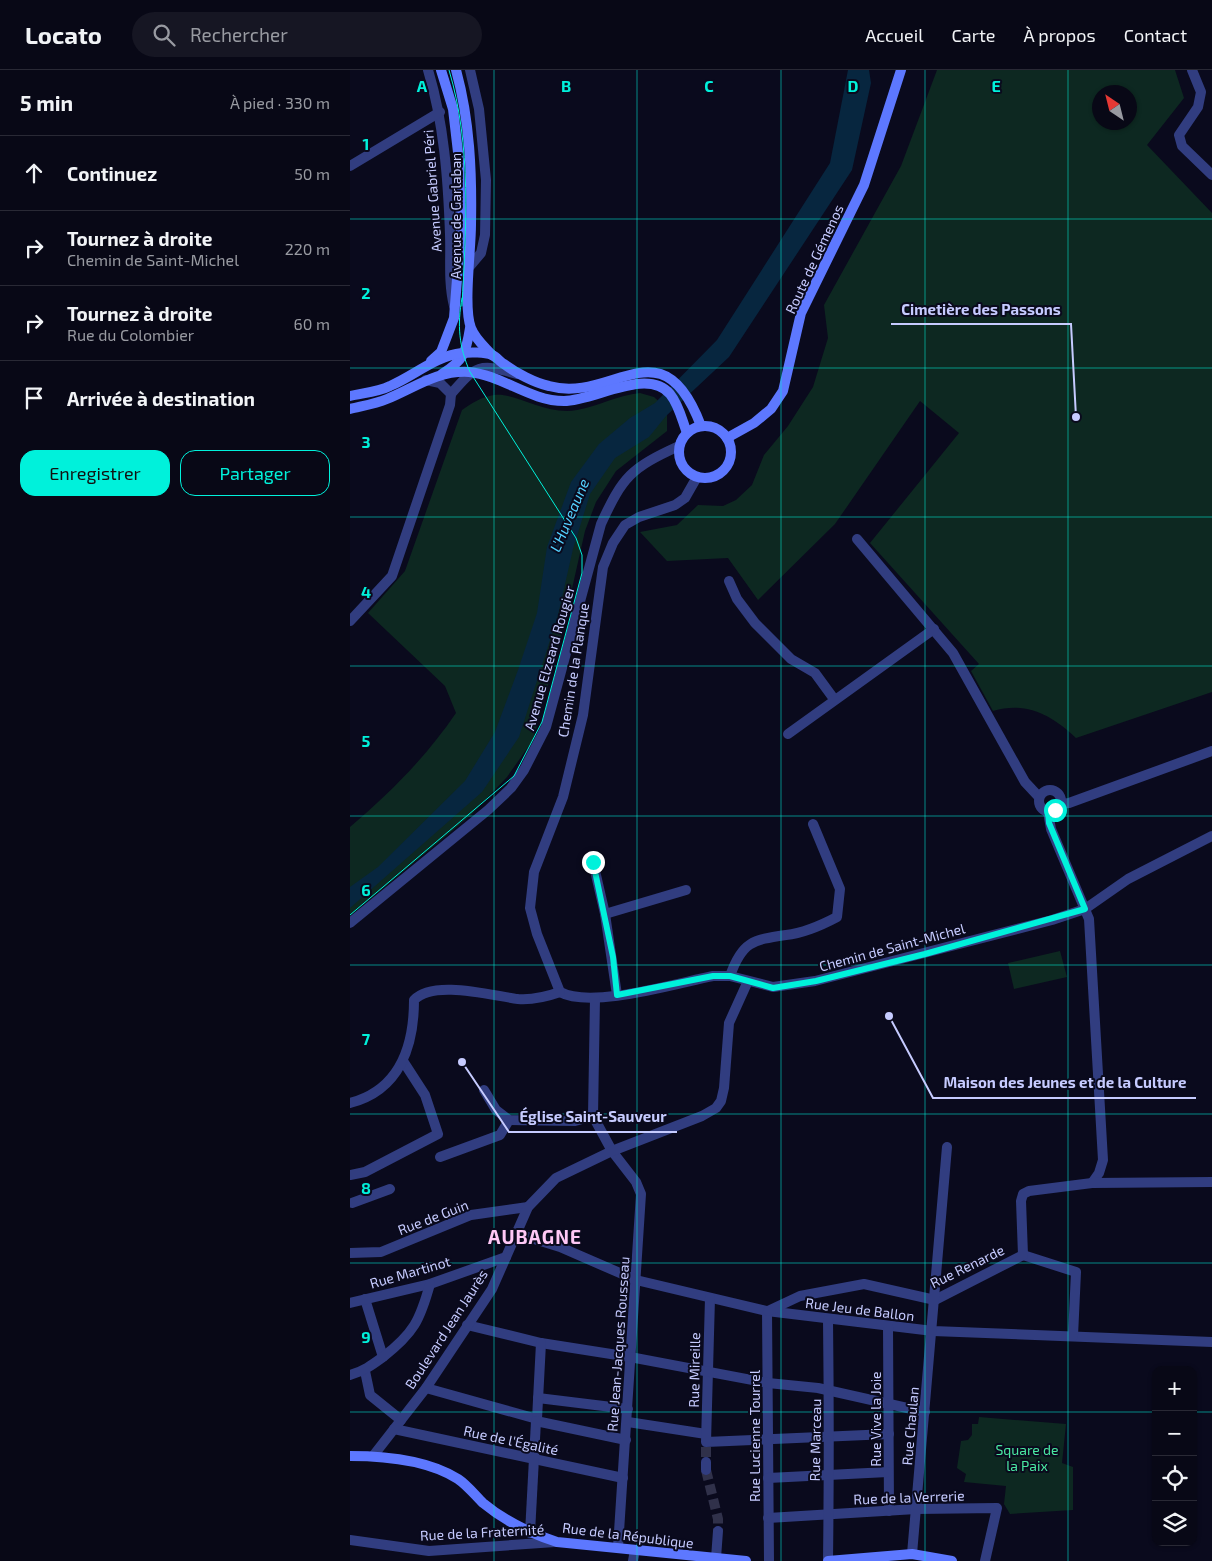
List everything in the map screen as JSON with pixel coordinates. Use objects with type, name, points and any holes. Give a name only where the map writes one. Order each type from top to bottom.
[{"type":"main road","name":"Avenue de Garlaban","points":[[422,368],[441,352],[451,329],[455,312],[461,227],[459,160],[453,109],[441,70]]},
{"type":"main road","name":"Avenue de Garlaban","points":[[456,70],[466,114],[470,154],[471,227],[467,295],[470,328],[460,356]]},
{"type":"main road","name":"Route de Gémenos","points":[[727,438],[754,423],[771,409],[783,391],[801,313],[864,185],[900,70]]},
{"type":"main road","points":[[470,328],[494,356],[505,365],[549,386],[565,388],[600,383],[640,372],[652,372],[664,376],[676,383],[692,402],[701,426]]},
{"type":"main road","points":[[451,329],[460,356],[470,372]]},
{"type":"main road","points":[[350,396],[390,386],[422,368],[460,356],[494,356]]},
{"type":"main road","points":[[441,375],[460,356]]},
{"type":"main road","points":[[350,409],[384,400],[441,375],[470,372],[546,398],[564,401],[582,399],[630,385],[650,384],[660,387],[670,394],[687,433]]},
{"type":"main road","points":[[701,426],[716,428],[727,438],[731,456],[723,472],[706,479],[697,477],[690,474],[680,462],[679,446],[687,433],[701,426]]},
{"type":"main road","name":"Rue de la République","points":[[350,1456],[373,1456],[424,1465],[458,1479],[508,1522],[530,1533],[557,1542],[746,1561]]},
{"type":"main road","points":[[828,1561],[912,1554],[952,1561]]},
{"type":"street","name":"Avenue Gabriel Péri","points":[[428,70],[440,112],[450,234],[450,292],[455,312]]},
{"type":"street","points":[[470,70],[479,109],[486,180],[485,235],[481,253],[470,266]]},
{"type":"street","points":[[1192,70],[1201,92],[1198,107],[1179,135],[1182,146],[1212,175]]},
{"type":"street","points":[[350,166],[440,112]]},
{"type":"street","points":[[450,394],[470,372],[483,368],[503,370],[533,379]]},
{"type":"street","points":[[351,617],[392,576],[450,405],[450,394],[440,382],[426,380]]},
{"type":"street","name":"Avenue Elzeard Rougier","points":[[350,923],[488,810],[511,788],[524,770],[546,727],[601,524],[607,511],[620,486],[630,474],[646,461],[679,446]]},
{"type":"street","name":"Chemin de la Planque","points":[[560,992],[537,934],[530,908],[534,872],[563,798],[583,715],[603,567],[613,543],[625,526],[639,517],[675,505],[685,498],[697,477]]},
{"type":"street","points":[[857,539],[953,653],[1025,782],[1039,797],[1039,806],[1048,812],[1051,829],[1089,919],[1103,1160],[1099,1173],[1092,1183]]},
{"type":"street","points":[[728,581],[736,599],[756,624],[791,659],[815,673],[834,699]]},
{"type":"street","points":[[788,734],[834,699],[934,629]]},
{"type":"street","points":[[1048,812],[1055,810],[1060,804],[1070,803],[1212,752]]},
{"type":"street","points":[[1039,797],[1046,790],[1053,790],[1059,794],[1060,804]]},
{"type":"street","points":[[730,976],[736,959],[747,945],[755,940],[788,935],[820,926],[837,917],[840,889],[813,824]]},
{"type":"street","name":"Chemin de Saint-Michel","points":[[560,992],[573,998],[595,998],[713,976],[730,976],[773,988],[816,981],[925,954],[1085,909],[1128,879],[1212,836]]},
{"type":"street","points":[[593,862],[605,914],[617,995]]},
{"type":"street","points":[[605,914],[686,890]]},
{"type":"street","points":[[528,1208],[556,1178],[612,1151],[702,1116],[716,1108],[721,1101],[724,1088],[729,1023],[748,981]]},
{"type":"street","points":[[350,1103],[360,1100],[377,1090],[392,1077],[404,1061],[414,1028],[414,1000],[420,994],[428,991],[478,992],[529,999],[542,998],[560,992]]},
{"type":"street","points":[[484,1090],[496,1110],[509,1120],[575,1121],[593,1116],[595,998]]},
{"type":"street","points":[[350,1175],[365,1172],[438,1134],[425,1095],[404,1061]]},
{"type":"street","name":"Rue Jean-Jacques Rousseau","points":[[593,1116],[612,1151],[636,1182],[641,1194],[630,1356],[628,1422],[618,1547]]},
{"type":"street","points":[[440,1157],[500,1135],[509,1120]]},
{"type":"street","name":"Rue Chaulan","points":[[912,1554],[948,1147]]},
{"type":"street","points":[[1092,1183],[1212,1182]]},
{"type":"street","name":"Rue Renarde","points":[[767,1311],[800,1296],[864,1284],[935,1300],[1023,1254],[1021,1201],[1023,1194],[1029,1191],[1092,1183]]},
{"type":"street","points":[[352,1203],[390,1189]]},
{"type":"street","name":"Boulevard Jean Jaurès","points":[[373,1456],[426,1388],[492,1289],[528,1208]]},
{"type":"street","name":"Rue de Guin","points":[[350,1253],[381,1252],[471,1215],[528,1208]]},
{"type":"street","name":"Rue Jeu de Ballon","points":[[518,1234],[560,1247],[636,1280],[767,1311],[828,1320],[933,1331],[1212,1342]]},
{"type":"street","points":[[1023,1254],[1076,1272],[1073,1336]]},
{"type":"street","name":"Rue Martinot","points":[[350,1302],[430,1284],[506,1258]]},
{"type":"street","points":[[350,1375],[365,1371],[407,1338],[423,1309],[430,1284]]},
{"type":"street","name":"Rue Mireille","points":[[706,1441],[710,1298]]},
{"type":"street","points":[[366,1299],[383,1357]]},
{"type":"street","name":"Rue Lucienne Tourrel","points":[[767,1311],[769,1561]]},
{"type":"street","name":"Rue Marceau","points":[[828,1320],[830,1393],[828,1561]]},
{"type":"street","points":[[467,1325],[541,1343],[630,1356],[768,1383],[818,1388],[830,1393],[925,1412]]},
{"type":"street","name":"Rue Vive la Joie","points":[[888,1326],[889,1511]]},
{"type":"street","points":[[530,1533],[541,1343]]},
{"type":"street","points":[[365,1371],[370,1395],[401,1420]]},
{"type":"street","points":[[426,1388],[536,1420],[626,1440]]},
{"type":"street","points":[[538,1398],[628,1409]]},
{"type":"street","points":[[628,1422],[706,1441],[889,1434]]},
{"type":"street","name":"Rue de l'Égalité","points":[[394,1429],[623,1478]]},
{"type":"street","points":[[768,1478],[888,1472]]},
{"type":"street","name":"Rue de la Verrerie","points":[[768,1518],[916,1509],[997,1508],[985,1561]]},
{"type":"street","points":[[716,1558],[718,1531]]},
{"type":"street","name":"Rue de la Fraternité","points":[[350,1540],[428,1551],[557,1542]]},
{"type":"street","points":[[634,1561],[635,1550]]},
{"type":"green space","points":[[937,70],[1175,70],[1184,98],[1147,145],[1212,213],[1212,692],[1076,738],[1058,723],[1038,712],[1017,708],[993,711],[971,671],[979,664],[870,543],[959,433],[920,401],[835,524],[758,600],[728,558],[667,561],[640,532],[677,525],[698,505],[723,506],[736,500],[752,485],[764,455],[788,426],[813,387],[828,338],[824,305],[901,166]]},
{"type":"green space","points":[[640,393],[654,397],[667,409],[667,431],[616,471],[596,502],[585,531],[560,642],[533,740],[507,777],[471,815],[350,916],[350,827],[407,774],[456,713],[445,686],[368,613],[405,571],[462,410],[481,399],[494,395],[512,397],[554,410],[565,411],[577,410]]},
{"type":"green space","points":[[1060,951],[1067,977],[1014,989],[1008,963]]},
{"type":"green space","name":"Square de la Paix","points":[[979,1417],[1066,1424],[1062,1463],[1073,1467],[1073,1510],[1010,1514],[1004,1504],[1006,1486],[964,1482],[966,1474],[957,1468],[961,1441],[968,1440],[972,1435],[972,1424],[978,1424]]},
{"type":"water","name":"L'Huveaune","points":[[848,70],[869,70],[871,83],[852,170],[729,357],[666,416],[649,437],[615,458],[590,494],[573,549],[558,615],[519,737],[482,792],[350,908],[350,887],[378,867],[465,781],[495,732],[537,613],[547,547],[571,482],[599,444],[630,418],[655,403],[717,340],[830,163]]},
{"type":"tunnel","points":[[706,1447],[706,1462]]},
{"type":"tunnel","points":[[706,1470],[718,1519],[718,1531]]},
{"type":"tram line","points":[[449,70],[461,128],[466,187],[462,306]]},
{"type":"tram line","points":[[350,915],[514,776],[542,722],[582,573],[582,555],[576,538],[470,372],[463,354],[460,336],[462,298]]},
{"type":"place","name":"Cimetière des Passons","points":[[1076,417]]},
{"type":"place","name":"Maison des Jeunes et de la Culture","points":[[889,1016]]},
{"type":"place","name":"Église Saint-Sauveur","points":[[462,1062]]},
{"type":"district","name":"AUBAGNE","points":[[535,1236]]},
{"type":"route","points":[[593,862],[613,957],[617,995],[713,976],[730,976],[773,988],[816,981],[925,954],[1052,920],[1085,909],[1049,823],[1048,812],[1055,810]]}]
